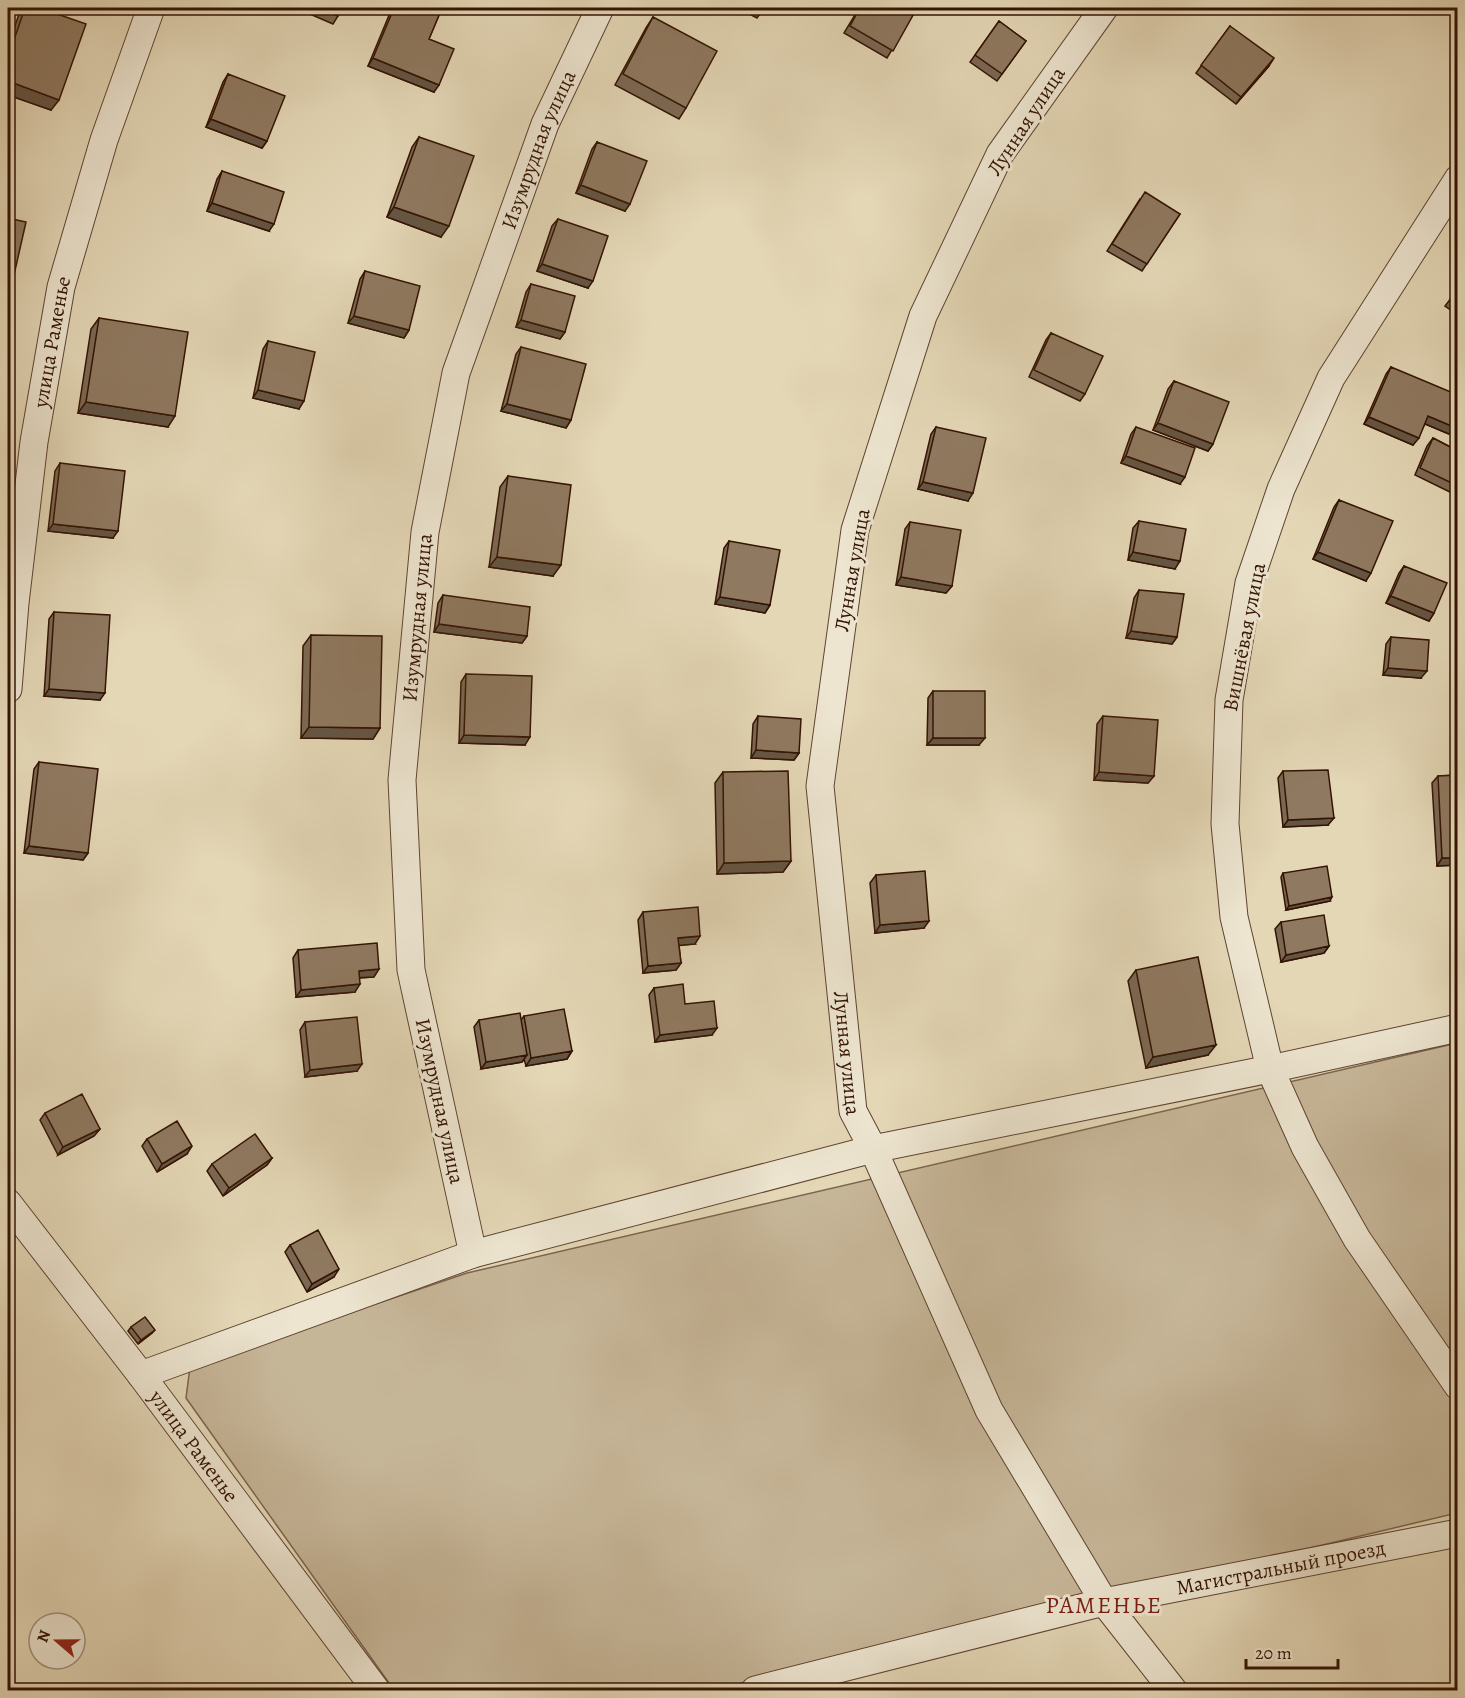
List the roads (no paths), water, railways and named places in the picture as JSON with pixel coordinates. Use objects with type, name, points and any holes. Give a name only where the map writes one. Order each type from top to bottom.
[{"type":"street","name":"улица Раменье","points":[[8,689],[15,603],[34,442],[61,287],[104,140],[151,8]]},
{"type":"street","name":"Изумрудная улица","points":[[473,1254],[411,970],[402,780],[425,532],[456,373],[544,124],[600,8]]},
{"type":"street","name":"Лунная улица","points":[[1104,8],[1000,154],[923,316],[855,530],[820,786],[853,1111],[873,1149],[989,1410],[1104,1602],[1173,1690]]},
{"type":"street","name":"Вишнёвая улица","points":[[1458,179],[1331,378],[1281,489],[1250,583],[1229,700],[1225,824],[1234,917],[1270,1069],[1305,1147],[1357,1239],[1458,1386]]},
{"type":"street","points":[[141,1374],[473,1254],[873,1149],[1270,1069],[1458,1028]]},
{"type":"street","name":"улица Раменье","points":[[8,1203],[141,1374],[376,1690]]},
{"type":"street","name":"Магистральный проезд","points":[[755,1690],[1104,1602],[1458,1533]]},
{"type":"district","name":"РАМЕНЬЕ","points":[[1104,1605]]}]
